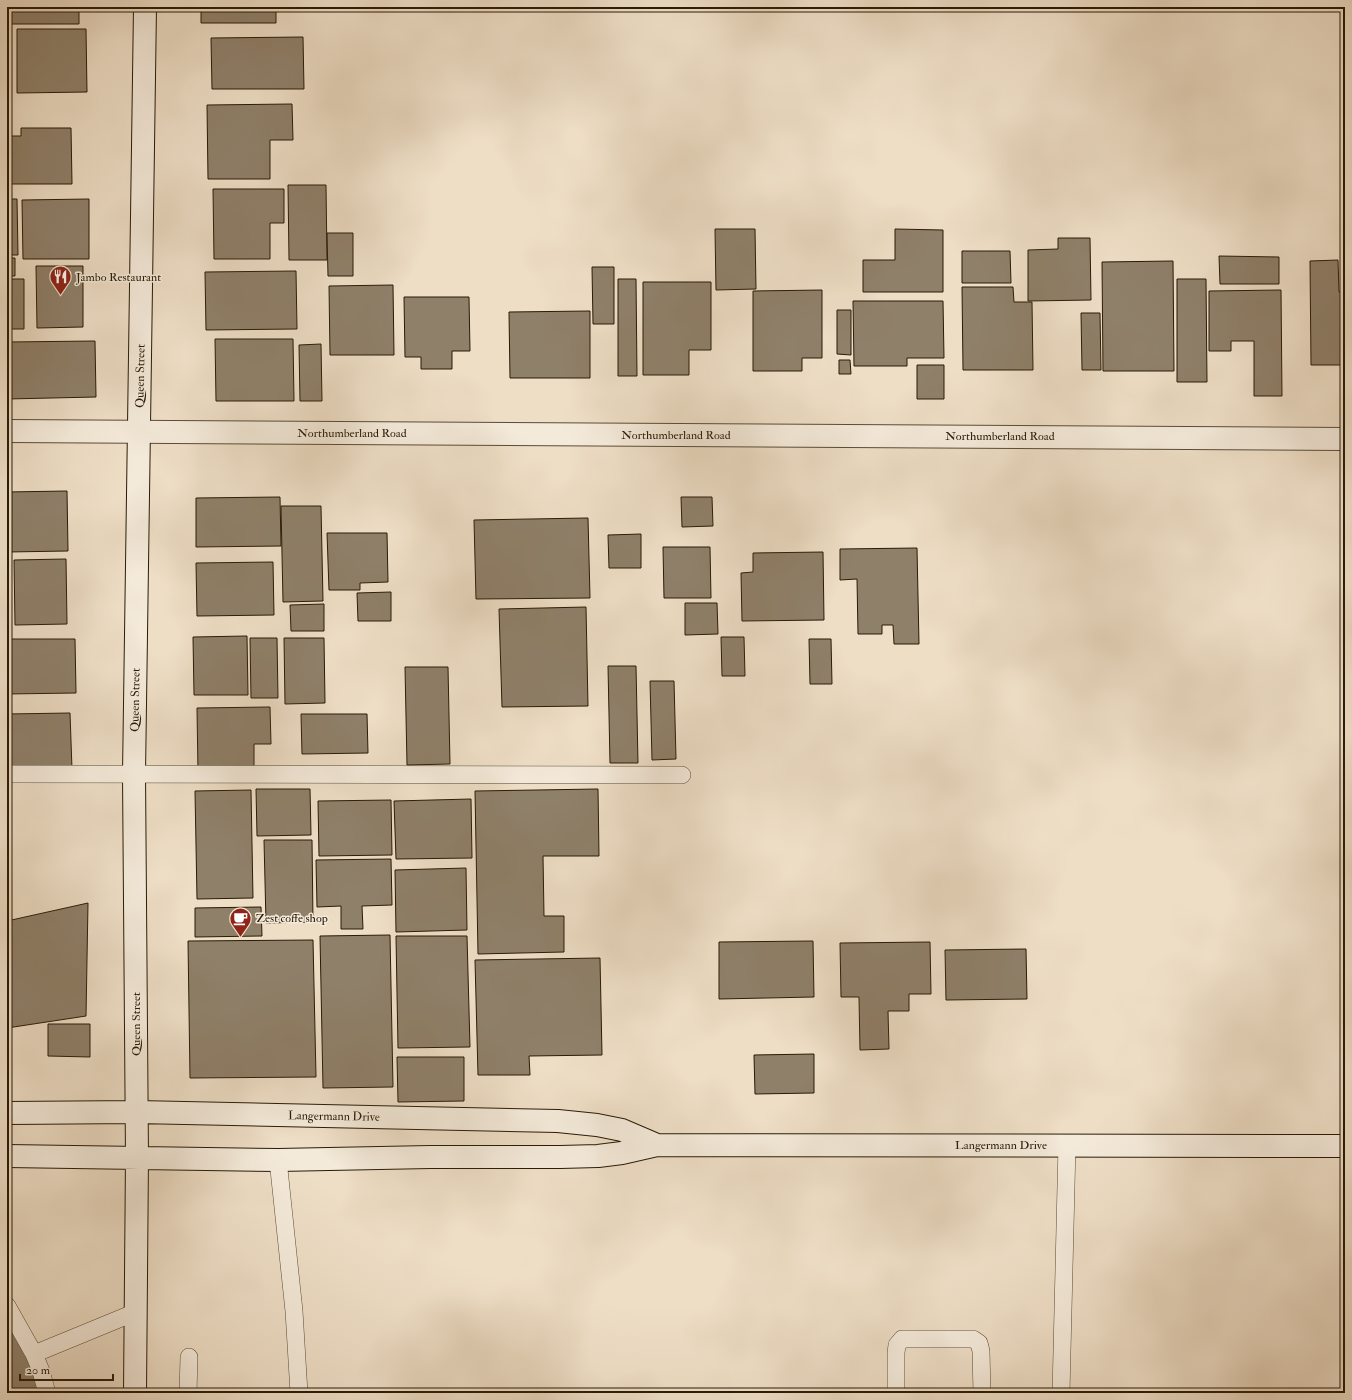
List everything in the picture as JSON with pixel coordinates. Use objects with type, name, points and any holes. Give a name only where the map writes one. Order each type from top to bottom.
[{"type":"main road","name":"Queen Street","points":[[135,1393],[137,1112],[134,774],[146,7]]},
{"type":"main road","name":"Northumberland Road","points":[[7,431],[1345,439]]},
{"type":"main road","name":"Langermann Drive","points":[[7,1113],[137,1112],[558,1121],[597,1125],[622,1130],[657,1145]]},
{"type":"main road","name":"Langermann Drive","points":[[7,1156],[278,1160],[598,1156],[622,1153],[657,1145],[1345,1146]]},
{"type":"lane","points":[[7,774],[682,775]]},
{"type":"lane","points":[[1061,1393],[1067,1145]]},
{"type":"lane","points":[[278,1160],[294,1312],[300,1393]]},
{"type":"lane","points":[[7,1306],[34,1354],[41,1371],[47,1393]]},
{"type":"lane","points":[[34,1354],[136,1312]]},
{"type":"lane","points":[[896,1393],[897,1345],[902,1339],[935,1338],[973,1339],[979,1343],[981,1351],[982,1393]]},
{"type":"lane","points":[[188,1393],[189,1357]]},
{"type":"building","points":[[7,7],[79,7],[79,24],[7,24]]},
{"type":"building","points":[[201,7],[276,7],[276,23],[201,23]]},
{"type":"building","points":[[17,29],[86,29],[87,92],[17,93]]},
{"type":"building","points":[[303,37],[304,89],[212,89],[211,38]]},
{"type":"building","points":[[292,104],[293,140],[270,140],[270,179],[208,179],[207,105]]},
{"type":"building","points":[[21,128],[71,128],[72,184],[7,184],[7,136],[21,136]]},
{"type":"building","points":[[288,185],[326,185],[327,260],[289,260]]},
{"type":"building","points":[[213,189],[284,189],[284,223],[270,223],[270,259],[214,259]]},
{"type":"building","points":[[7,199],[17,199],[18,255],[7,255]]},
{"type":"building","points":[[89,199],[89,259],[23,259],[22,200]]},
{"type":"building","points":[[715,229],[755,229],[756,289],[716,290]]},
{"type":"building","points":[[895,229],[943,230],[943,292],[863,292],[863,260],[895,260]]},
{"type":"building","points":[[327,233],[353,233],[353,276],[328,276]]},
{"type":"building","points":[[1058,238],[1090,238],[1091,300],[1028,301],[1028,250],[1058,249]]},
{"type":"building","points":[[962,251],[1010,251],[1011,283],[962,283]]},
{"type":"building","points":[[1219,256],[1279,257],[1279,284],[1220,284]]},
{"type":"building","points":[[7,258],[15,258],[15,276],[7,276]]},
{"type":"building","points":[[1338,260],[1339,292],[1345,292],[1345,365],[1311,365],[1310,261]]},
{"type":"building","points":[[1173,261],[1174,371],[1103,371],[1102,262]]},
{"type":"building","name":"Jambo Restaurant","points":[[36,266],[83,266],[83,327],[37,328]]},
{"type":"building","points":[[592,267],[614,267],[614,324],[593,324]]},
{"type":"building","points":[[296,271],[297,329],[206,330],[205,272]]},
{"type":"building","points":[[7,279],[24,279],[24,329],[7,329]]},
{"type":"building","points":[[618,279],[636,279],[637,376],[618,376]]},
{"type":"building","points":[[1177,279],[1206,279],[1207,382],[1177,382]]},
{"type":"building","points":[[643,282],[711,282],[711,350],[689,350],[689,375],[643,375]]},
{"type":"building","points":[[393,285],[394,355],[330,355],[329,286]]},
{"type":"building","points":[[962,287],[1013,287],[1014,302],[1032,302],[1033,370],[963,370]]},
{"type":"building","points":[[822,290],[822,358],[802,358],[802,371],[753,371],[753,291]]},
{"type":"building","points":[[1281,290],[1282,396],[1254,396],[1254,341],[1231,341],[1231,351],[1209,351],[1209,291]]},
{"type":"building","points":[[404,297],[469,297],[470,351],[452,351],[452,369],[421,369],[421,357],[405,357]]},
{"type":"building","points":[[853,301],[943,301],[944,358],[907,358],[907,366],[854,366]]},
{"type":"building","points":[[837,310],[851,310],[851,355],[837,354]]},
{"type":"building","points":[[590,311],[590,378],[510,378],[509,312]]},
{"type":"building","points":[[1081,313],[1100,313],[1101,370],[1082,370]]},
{"type":"building","points":[[215,339],[293,339],[294,401],[216,401]]},
{"type":"building","points":[[95,341],[96,397],[7,399],[7,342]]},
{"type":"building","points":[[321,344],[322,401],[300,401],[299,345]]},
{"type":"building","points":[[839,360],[850,360],[851,374],[839,374]]},
{"type":"building","points":[[917,365],[944,365],[944,399],[917,399]]},
{"type":"building","points":[[67,491],[68,551],[7,552],[7,492]]},
{"type":"building","points":[[280,497],[281,546],[196,547],[196,498]]},
{"type":"building","points":[[681,497],[712,497],[713,526],[682,527]]},
{"type":"building","points":[[281,506],[321,506],[323,601],[283,602]]},
{"type":"building","points":[[588,518],[590,598],[476,599],[474,520]]},
{"type":"building","points":[[327,533],[387,533],[388,582],[360,583],[360,590],[329,590]]},
{"type":"building","points":[[641,534],[641,568],[609,568],[608,535]]},
{"type":"building","points":[[663,547],[710,547],[711,598],[664,598]]},
{"type":"building","points":[[917,548],[919,644],[894,644],[893,625],[882,625],[882,634],[858,634],[857,579],[840,580],[840,549]]},
{"type":"building","points":[[823,552],[824,620],[742,621],[741,573],[753,572],[753,553]]},
{"type":"building","points":[[66,559],[67,624],[15,625],[14,560]]},
{"type":"building","points":[[7,560],[9,560],[11,629],[7,629]]},
{"type":"building","points":[[273,562],[274,615],[197,616],[196,563]]},
{"type":"building","points":[[391,592],[391,621],[358,621],[357,593]]},
{"type":"building","points":[[685,603],[717,603],[718,634],[685,635]]},
{"type":"building","points":[[324,604],[324,631],[291,631],[290,605]]},
{"type":"building","points":[[586,607],[588,706],[502,707],[499,609]]},
{"type":"building","points":[[247,636],[248,695],[194,695],[193,637]]},
{"type":"building","points":[[721,637],[744,637],[745,676],[722,676]]},
{"type":"building","points":[[250,638],[277,638],[278,698],[251,698]]},
{"type":"building","points":[[284,638],[324,638],[325,703],[285,704]]},
{"type":"building","points":[[7,639],[75,639],[76,693],[7,694]]},
{"type":"building","points":[[809,639],[831,639],[832,684],[810,684]]},
{"type":"building","points":[[608,666],[636,666],[638,763],[610,763]]},
{"type":"building","points":[[405,667],[448,667],[450,764],[407,765]]},
{"type":"building","points":[[650,681],[674,681],[676,759],[652,760]]},
{"type":"building","points":[[270,707],[271,744],[254,744],[254,772],[198,772],[197,708]]},
{"type":"building","points":[[70,713],[72,769],[9,770],[7,714]]},
{"type":"building","points":[[301,714],[367,714],[368,753],[302,754]]},
{"type":"building","points":[[256,789],[310,789],[311,835],[257,836]]},
{"type":"building","points":[[598,789],[599,856],[543,856],[544,916],[564,916],[564,952],[478,954],[475,791]]},
{"type":"building","points":[[251,790],[253,898],[197,899],[195,791]]},
{"type":"building","points":[[471,799],[472,858],[396,859],[394,801]]},
{"type":"building","points":[[391,800],[392,855],[319,856],[318,801]]},
{"type":"building","points":[[264,840],[312,840],[313,922],[266,923]]},
{"type":"building","points":[[391,859],[392,905],[362,906],[363,929],[341,929],[341,906],[317,907],[316,860]]},
{"type":"building","points":[[466,868],[467,930],[396,932],[395,870]]},
{"type":"building","points":[[88,903],[86,1016],[7,1028],[7,921]]},
{"type":"building","points":[[261,907],[262,936],[195,937],[195,908]]},
{"type":"building","points":[[390,935],[393,1087],[323,1088],[320,936]]},
{"type":"building","points":[[396,936],[467,936],[470,1047],[398,1048]]},
{"type":"building","points":[[313,940],[316,1077],[190,1078],[188,941]]},
{"type":"building","points":[[813,941],[814,997],[719,999],[719,942]]},
{"type":"building","points":[[930,942],[931,994],[909,994],[909,1011],[888,1011],[889,1049],[860,1050],[859,997],[841,997],[840,943]]},
{"type":"building","points":[[1026,949],[1027,999],[946,1000],[945,950]]},
{"type":"building","points":[[600,958],[602,1055],[529,1056],[530,1075],[478,1075],[475,960]]},
{"type":"building","points":[[48,1024],[90,1024],[90,1057],[48,1056]]},
{"type":"building","points":[[814,1054],[814,1093],[755,1094],[754,1055]]},
{"type":"building","points":[[397,1057],[464,1057],[464,1101],[398,1102]]},
{"type":"building","points":[[7,1320],[46,1393],[7,1393]]},
{"type":"place","name":"Jambo Restaurant","points":[[60,296]]},
{"type":"place","name":"Zest coffe shop","points":[[241,938]]}]
